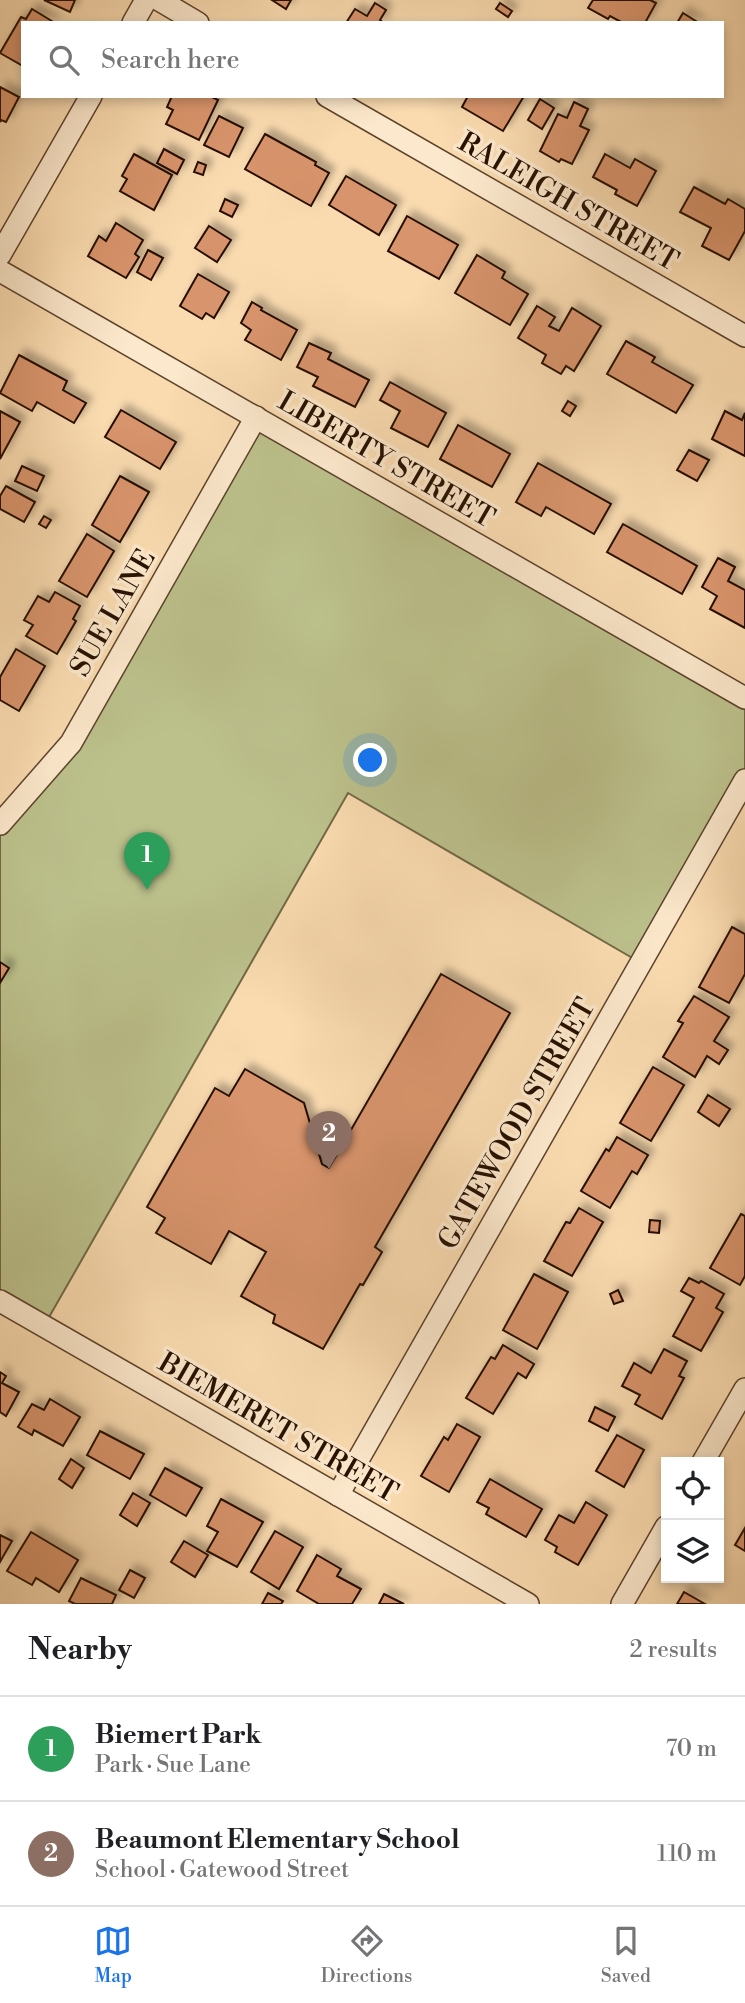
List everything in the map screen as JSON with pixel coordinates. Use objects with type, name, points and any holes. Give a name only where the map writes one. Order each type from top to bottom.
[{"type":"street","points":[[134,21],[146,0]]},
{"type":"street","points":[[159,0],[195,21]]},
{"type":"street","points":[[0,255],[90,98]]},
{"type":"street","name":"RALEIGH STREET","points":[[330,98],[745,336]]},
{"type":"street","name":"LIBERTY STREET","points":[[0,271],[745,698]]},
{"type":"street","name":"SUE LANE","points":[[0,824],[71,743],[256,417]]},
{"type":"street","name":"GATEWOOD STREET","points":[[338,1494],[745,780]]},
{"type":"street","name":"BIEMERET STREET","points":[[0,1301],[528,1604]]},
{"type":"street","points":[[706,1457],[745,1389]]},
{"type":"street","points":[[622,1604],[661,1536]]},
{"type":"green space","points":[[256,417],[745,698],[745,780],[641,963],[348,793],[44,1326],[0,1301],[0,824],[71,743]]},
{"type":"building","points":[[44,0],[75,0],[70,12]]},
{"type":"building","points":[[272,0],[291,0],[286,9]]},
{"type":"building","points":[[593,0],[650,0],[656,3],[646,21],[619,21],[610,16],[608,19],[588,8]]},
{"type":"building","points":[[375,3],[386,10],[381,21],[347,21],[355,9],[367,16]]},
{"type":"building","points":[[500,3],[512,11],[508,17],[496,9]]},
{"type":"building","points":[[32,9],[52,21],[21,21],[21,65],[0,53],[21,17],[26,19]]},
{"type":"building","points":[[683,13],[696,21],[678,21]]},
{"type":"building","points":[[0,87],[19,97],[6,122],[0,122]]},
{"type":"building","points":[[171,98],[218,100],[199,140],[166,124],[173,110],[167,107]]},
{"type":"building","points":[[467,98],[523,98],[503,131],[462,107]]},
{"type":"building","points":[[540,99],[554,108],[542,129],[528,120]]},
{"type":"building","points":[[574,102],[588,109],[580,126],[589,130],[572,164],[561,159],[559,162],[540,151],[558,114],[567,118]]},
{"type":"building","points":[[219,116],[243,128],[229,157],[204,145]]},
{"type":"building","points":[[265,134],[316,162],[315,165],[329,173],[311,206],[245,169]]},
{"type":"building","points":[[164,149],[184,160],[177,174],[157,163]]},
{"type":"building","points":[[134,154],[172,175],[154,210],[120,191],[127,179],[122,176]]},
{"type":"building","points":[[605,154],[630,168],[635,159],[656,171],[637,206],[615,194],[617,190],[593,177]]},
{"type":"building","points":[[198,162],[206,165],[203,175],[194,172]]},
{"type":"building","points":[[346,176],[396,205],[379,235],[329,205]]},
{"type":"building","points":[[694,187],[725,204],[728,199],[745,209],[745,231],[729,260],[702,246],[711,228],[680,212]]},
{"type":"building","points":[[225,199],[238,205],[232,217],[220,211]]},
{"type":"building","points":[[407,216],[458,245],[439,279],[388,251]]},
{"type":"building","points":[[116,223],[143,240],[135,254],[139,257],[126,278],[88,256],[99,236],[106,241]]},
{"type":"building","points":[[209,226],[231,240],[217,262],[195,248]]},
{"type":"building","points":[[148,250],[163,258],[151,280],[137,272]]},
{"type":"building","points":[[477,255],[505,272],[502,278],[528,294],[510,325],[455,293]]},
{"type":"building","points":[[198,274],[229,292],[214,318],[206,313],[202,319],[180,306]]},
{"type":"building","points":[[252,302],[297,330],[281,360],[245,340],[251,330],[241,323]]},
{"type":"building","points":[[537,306],[555,317],[549,326],[559,331],[572,308],[601,326],[574,371],[566,366],[561,374],[542,363],[546,355],[518,338]]},
{"type":"building","points":[[626,341],[655,357],[652,362],[693,385],[676,413],[607,374]]},
{"type":"building","points":[[309,343],[331,353],[328,359],[369,380],[355,407],[313,386],[318,377],[297,367]]},
{"type":"building","points":[[19,355],[67,381],[63,390],[86,403],[74,423],[37,402],[32,411],[0,393]]},
{"type":"building","points":[[390,382],[446,413],[428,447],[391,428],[400,411],[380,400]]},
{"type":"building","points":[[568,401],[576,406],[570,416],[562,411]]},
{"type":"building","points":[[121,410],[176,442],[160,469],[105,437]]},
{"type":"building","points":[[0,411],[20,422],[0,459]]},
{"type":"building","points":[[725,411],[742,420],[745,413],[745,456],[712,439]]},
{"type":"building","points":[[458,425],[510,454],[492,487],[440,459]]},
{"type":"building","points":[[689,450],[709,460],[697,481],[677,470]]},
{"type":"building","points":[[538,463],[611,504],[594,534],[546,507],[541,516],[516,502]]},
{"type":"building","points":[[22,466],[44,476],[37,491],[15,481]]},
{"type":"building","points":[[120,476],[149,492],[120,542],[92,525]]},
{"type":"building","points":[[6,486],[35,502],[24,522],[0,509],[0,496]]},
{"type":"building","points":[[44,516],[51,520],[46,528],[39,524]]},
{"type":"building","points":[[623,524],[697,566],[682,594],[607,552]]},
{"type":"building","points":[[87,534],[114,551],[87,597],[59,581]]},
{"type":"building","points":[[718,558],[735,567],[728,581],[745,590],[745,628],[710,609],[717,596],[702,587]]},
{"type":"building","points":[[55,592],[80,606],[73,619],[76,621],[57,654],[26,636],[33,625],[24,620],[38,596],[49,602]]},
{"type":"building","points":[[16,649],[45,666],[19,711],[0,700],[0,677]]},
{"type":"building","points":[[732,927],[745,934],[745,974],[729,1003],[699,987]]},
{"type":"building","points":[[0,962],[9,968],[0,983]]},
{"type":"building","points":[[441,974],[510,1013],[375,1247],[382,1252],[363,1285],[360,1284],[323,1349],[273,1323],[275,1315],[241,1296],[266,1252],[229,1231],[211,1264],[156,1233],[165,1218],[147,1207],[215,1088],[229,1096],[245,1069],[304,1103],[322,1164],[329,1168]]},
{"type":"building","points":[[694,996],[729,1017],[714,1041],[728,1050],[719,1064],[707,1056],[695,1077],[663,1057],[683,1023],[678,1021]]},
{"type":"building","points":[[653,1067],[684,1085],[651,1141],[620,1123]]},
{"type":"building","points":[[708,1095],[730,1109],[719,1126],[698,1112]]},
{"type":"building","points":[[617,1137],[648,1155],[637,1174],[632,1171],[610,1208],[581,1191],[606,1149],[609,1151]]},
{"type":"building","points":[[579,1208],[603,1222],[572,1276],[544,1261],[566,1222],[570,1223]]},
{"type":"building","points":[[741,1214],[745,1216],[745,1276],[740,1285],[710,1268]]},
{"type":"building","points":[[650,1220],[660,1221],[659,1233],[649,1232]]},
{"type":"building","points":[[534,1274],[568,1292],[537,1349],[503,1330]]},
{"type":"building","points":[[689,1278],[699,1283],[701,1281],[724,1294],[716,1308],[723,1312],[701,1351],[673,1336],[694,1298],[681,1291]]},
{"type":"building","points":[[618,1290],[623,1301],[614,1304],[610,1294]]},
{"type":"building","points":[[503,1345],[534,1364],[526,1378],[518,1373],[493,1414],[466,1398],[491,1357],[495,1359]]},
{"type":"building","points":[[664,1349],[687,1361],[679,1376],[684,1378],[662,1419],[635,1404],[640,1395],[622,1386],[634,1363],[651,1373]]},
{"type":"building","points":[[0,1372],[6,1376],[2,1383],[19,1392],[6,1416],[0,1412]]},
{"type":"building","points":[[50,1399],[80,1417],[63,1446],[34,1430],[32,1435],[18,1427],[32,1404],[44,1410]]},
{"type":"building","points":[[595,1407],[615,1417],[608,1431],[589,1421]]},
{"type":"building","points":[[457,1424],[480,1437],[449,1492],[421,1476],[444,1437],[448,1440]]},
{"type":"building","points":[[100,1431],[144,1454],[130,1479],[87,1455]]},
{"type":"building","points":[[617,1435],[644,1450],[624,1487],[596,1471]]},
{"type":"building","points":[[71,1459],[84,1468],[72,1488],[59,1479]]},
{"type":"building","points":[[165,1468],[202,1488],[186,1516],[150,1495]]},
{"type":"building","points":[[490,1479],[542,1509],[526,1537],[486,1514],[489,1508],[477,1502]]},
{"type":"building","points":[[133,1493],[150,1503],[137,1526],[120,1515]]},
{"type":"building","points":[[221,1499],[263,1522],[237,1567],[207,1551],[218,1532],[207,1526]]},
{"type":"building","points":[[586,1502],[607,1515],[578,1565],[555,1552],[557,1547],[545,1540],[559,1515],[574,1523]]},
{"type":"building","points":[[745,1528],[745,1551],[735,1545]]},
{"type":"building","points":[[275,1531],[303,1547],[279,1589],[251,1572]]},
{"type":"building","points":[[31,1532],[78,1560],[59,1592],[36,1578],[32,1585],[7,1571]]},
{"type":"building","points":[[0,1535],[12,1541],[0,1562]]},
{"type":"building","points":[[184,1541],[208,1555],[195,1577],[171,1562]]},
{"type":"building","points":[[317,1555],[341,1569],[337,1576],[361,1589],[352,1604],[319,1604],[297,1591]]},
{"type":"building","points":[[130,1570],[145,1578],[134,1598],[119,1590]]},
{"type":"building","points":[[81,1578],[116,1595],[112,1604],[75,1604],[69,1601]]},
{"type":"building","points":[[684,1592],[705,1604],[677,1604]]},
{"type":"building","points":[[268,1593],[283,1601],[281,1604],[262,1604]]},
{"type":"building","points":[[384,1594],[404,1604],[379,1604]]},
{"type":"place","name":"Biemert Park","points":[[147,890]]},
{"type":"place","name":"Beaumont Elementary School","points":[[329,1169]]}]
